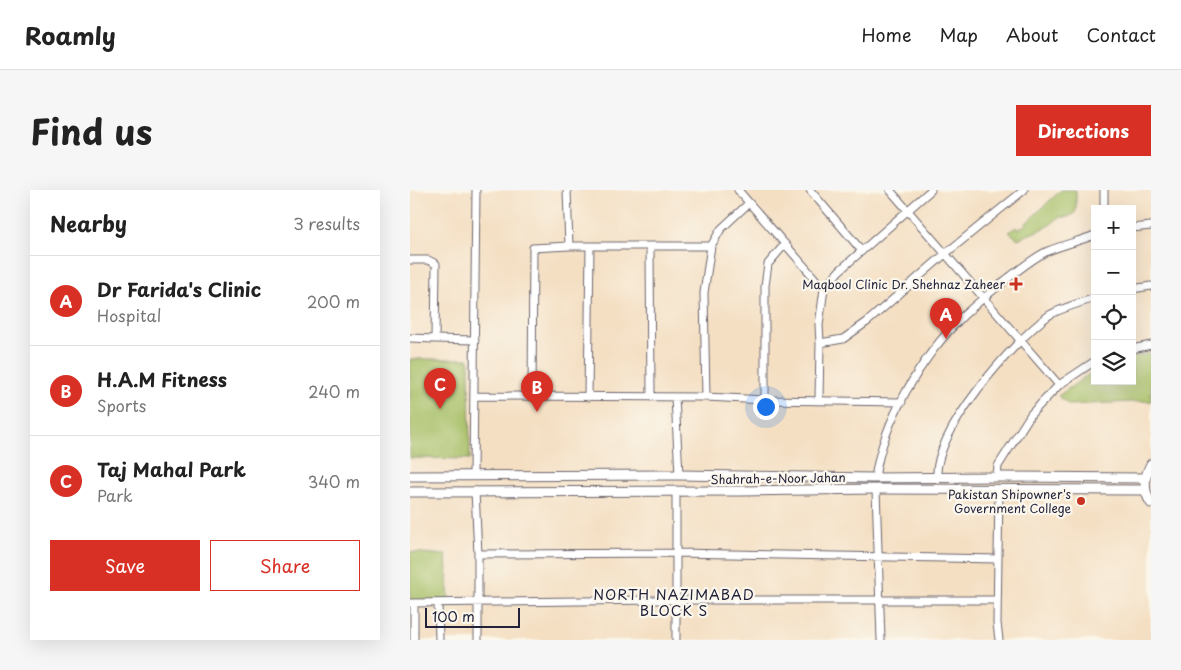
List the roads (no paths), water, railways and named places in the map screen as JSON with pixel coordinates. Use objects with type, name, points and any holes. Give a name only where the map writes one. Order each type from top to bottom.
[{"type":"main road","points":[[1151,464],[1146,478],[1146,490],[1151,503]]},
{"type":"main road","name":"Shahrah-e-Noor Jahan","points":[[410,476],[679,475],[875,478],[1146,478]]},
{"type":"main road","points":[[548,476],[548,491]]},
{"type":"main road","name":"Shahrah-e-Noor Jahan","points":[[410,492],[876,489],[1146,490]]},
{"type":"street","points":[[473,475],[476,190]]},
{"type":"street","points":[[567,190],[569,246]]},
{"type":"street","points":[[810,190],[862,251]]},
{"type":"street","points":[[890,190],[1059,385]]},
{"type":"street","points":[[819,400],[819,325],[824,289],[839,271],[931,190]]},
{"type":"street","points":[[820,343],[843,339],[867,322],[945,254],[1024,190]]},
{"type":"street","points":[[1104,190],[1104,205]]},
{"type":"street","points":[[741,191],[748,203],[824,289]]},
{"type":"street","points":[[706,397],[704,293],[711,246],[721,229],[748,203]]},
{"type":"street","points":[[1136,228],[1151,226]]},
{"type":"street","points":[[875,478],[877,465],[902,402],[911,384],[946,335],[983,298],[1015,273],[1046,252],[1091,236]]},
{"type":"street","points":[[765,400],[765,286],[768,264],[784,244]]},
{"type":"street","points":[[532,397],[533,248],[569,246],[711,246]]},
{"type":"street","points":[[588,397],[590,246]]},
{"type":"street","points":[[650,246],[651,397]]},
{"type":"street","points":[[410,260],[428,260],[436,264],[435,339]]},
{"type":"street","points":[[1136,288],[1151,286]]},
{"type":"street","points":[[938,478],[936,468],[957,420],[991,374],[1021,341],[1049,315],[1091,299]]},
{"type":"street","points":[[410,338],[475,340]]},
{"type":"street","points":[[1136,348],[1151,345]]},
{"type":"street","points":[[997,477],[998,466],[1031,414],[1059,385],[1091,365]]},
{"type":"street","points":[[474,396],[706,397],[902,402]]},
{"type":"street","points":[[675,397],[679,475]]},
{"type":"street","points":[[876,489],[881,640]]},
{"type":"street","points":[[999,490],[996,624],[999,640]]},
{"type":"street","points":[[475,491],[478,554],[478,640]]},
{"type":"street","points":[[676,491],[676,640]]},
{"type":"street","points":[[478,554],[676,553],[998,559]]},
{"type":"street","points":[[414,640],[412,603],[675,600],[998,600]]},
{"type":"street","points":[[438,603],[438,640]]},
{"type":"place","name":"Maqbool Clinic Dr. Shehnaz Zaheer","points":[[1016,284]]},
{"type":"place","name":"Dr Farida's Clinic","points":[[946,339]]},
{"type":"place","name":"Taj Mahal Park","points":[[440,409]]},
{"type":"place","name":"H.A.M Fitness","points":[[537,412]]},
{"type":"place","name":"Pakistan Shipowner's Government College","points":[[1081,501]]},
{"type":"district","name":"NORTH NAZIMABAD BLOCK S","points":[[674,602]]}]
